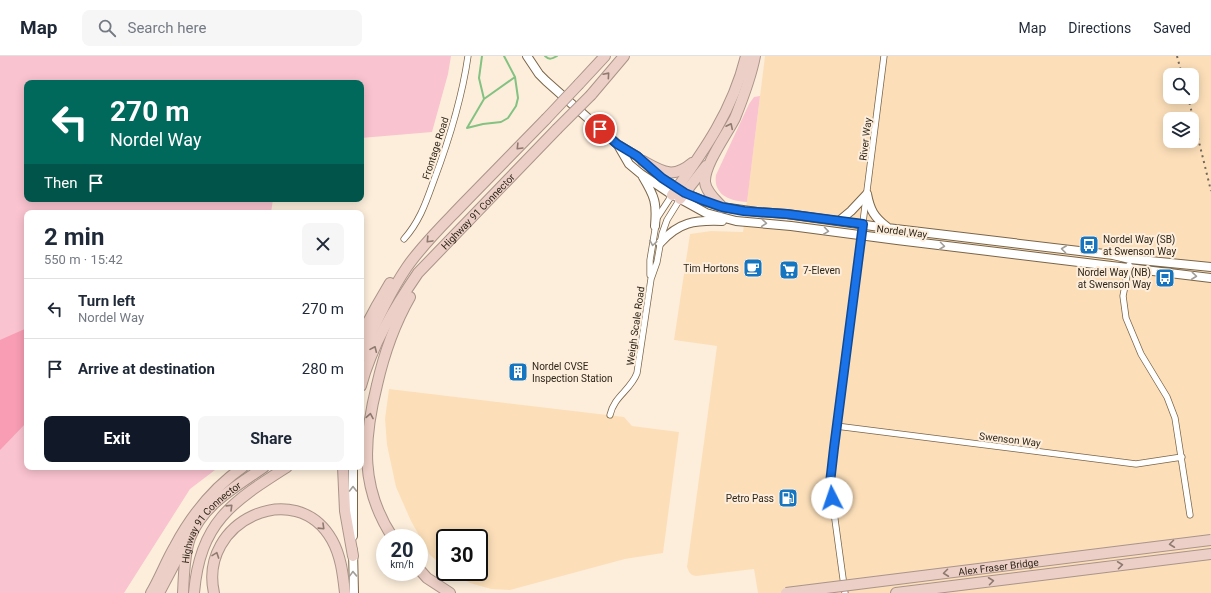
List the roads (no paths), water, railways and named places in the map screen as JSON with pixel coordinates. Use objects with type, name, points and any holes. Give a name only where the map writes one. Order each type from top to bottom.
[{"type":"highway","points":[[579,84],[598,56]]},
{"type":"highway","name":"Highway 91 Connector","points":[[364,351],[384,308],[406,268],[444,224],[605,56]]},
{"type":"highway","name":"Highway 91 Connector","points":[[364,376],[369,360],[386,324],[418,273],[558,129],[624,56]]},
{"type":"highway","points":[[679,194],[728,109],[746,56]]},
{"type":"highway","points":[[722,207],[707,188],[706,177],[711,160],[736,116],[750,76],[754,56]]},
{"type":"highway","points":[[643,161],[662,171],[675,173],[686,168],[700,156]]},
{"type":"highway","points":[[679,194],[711,160]]},
{"type":"highway","points":[[387,529],[378,510],[369,480],[367,453],[370,414],[384,356],[396,325],[415,288],[445,246]]},
{"type":"highway","points":[[364,329],[393,279],[406,268]]},
{"type":"highway","points":[[151,593],[175,544],[195,513],[217,488],[239,470]]},
{"type":"highway","name":"Highway 91 Connector","points":[[183,593],[187,554],[190,538],[194,530],[213,505],[223,496],[260,470]]},
{"type":"highway","points":[[194,593],[202,552],[206,542],[222,515],[234,503],[251,490],[282,470]]},
{"type":"highway","points":[[343,470],[345,511],[353,556]]},
{"type":"highway","points":[[214,593],[212,585],[212,566],[219,547],[227,534],[243,520],[265,511],[276,510],[297,512],[307,516],[327,532],[333,540],[338,553],[345,593]]},
{"type":"highway","points":[[159,593],[186,541],[194,530]]},
{"type":"highway","name":"Alex Fraser Bridge","points":[[786,593],[1211,540]]},
{"type":"highway","name":"Alex Fraser Bridge","points":[[896,593],[1211,554]]},
{"type":"highway","points":[[428,579],[450,593]]},
{"type":"street","name":"Frontage Road","points":[[404,240],[419,220],[439,168],[458,105],[468,56]]},
{"type":"street","name":"Nordel Way","points":[[527,56],[539,74],[546,81],[617,144],[643,161],[679,194],[722,207],[744,211],[787,214],[887,228],[1106,254],[1130,259],[1211,267]]},
{"type":"street","name":"River Way","points":[[845,593],[830,483],[884,56]]},
{"type":"street","name":"Nordel Way","points":[[617,144],[629,164],[641,174],[679,194],[706,213],[736,221],[791,226],[862,236],[1211,278]]},
{"type":"street","points":[[641,174],[655,200],[655,226]]},
{"type":"street","name":"Weigh Scale Road","points":[[651,279],[650,260],[655,226],[660,213],[679,194]]},
{"type":"street","name":"Weigh Scale Road","points":[[610,415],[615,402],[632,382],[637,373],[651,279],[664,227],[679,194]]},
{"type":"street","points":[[839,221],[867,194]]},
{"type":"street","points":[[867,194],[870,209],[880,222],[887,228]]},
{"type":"street","points":[[660,244],[673,231],[686,224],[705,220],[736,221]]},
{"type":"street","points":[[1130,259],[1124,296],[1126,318],[1141,354],[1167,397],[1176,418],[1190,515]]},
{"type":"street","name":"Swenson Way","points":[[836,426],[1136,464],[1182,457]]},
{"type":"street","points":[[353,470],[354,593]]},
{"type":"waterway","points":[[482,56],[479,78],[484,99]]},
{"type":"waterway","points":[[467,128],[501,122],[508,118],[516,106],[518,98],[515,77],[504,56]]},
{"type":"waterway","points":[[545,56],[551,59],[557,56]]},
{"type":"waterway","points":[[467,128],[484,99],[515,77]]},
{"type":"railway","points":[[1177,56],[1180,68]]},
{"type":"railway","points":[[1190,104],[1211,191]]},
{"type":"place","name":"Nordel Way (SB) at Swenson Way","points":[[1089,245]]},
{"type":"place","name":"Tim Hortons","points":[[753,268]]},
{"type":"place","name":"7-Eleven","points":[[789,270]]},
{"type":"place","name":"Nordel Way (NB) at Swenson Way","points":[[1165,278]]},
{"type":"place","name":"Nordel CVSE Inspection Station","points":[[518,372]]},
{"type":"place","name":"Petro Pass","points":[[788,498]]}]
